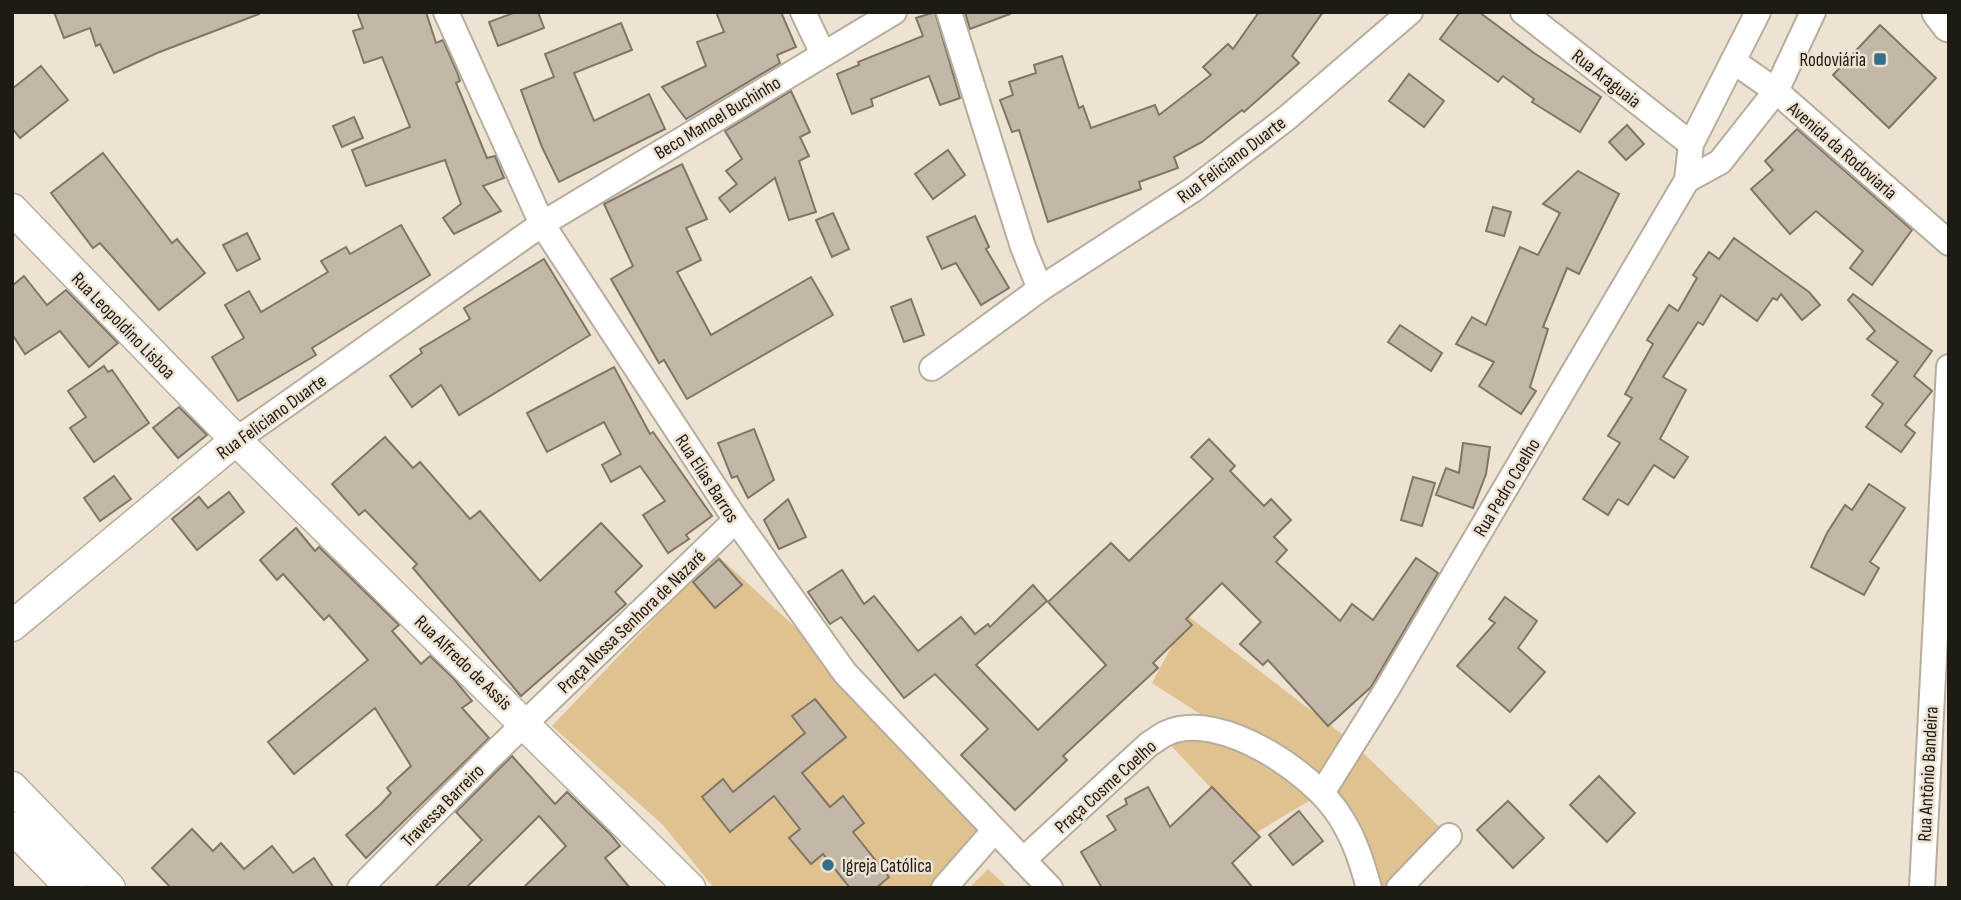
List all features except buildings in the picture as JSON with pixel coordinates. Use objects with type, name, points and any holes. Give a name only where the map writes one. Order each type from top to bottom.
[{"type":"main road","points":[[1939,12],[1949,25]]},
{"type":"street","name":"Rua Elias Barros","points":[[446,12],[542,224],[736,520],[845,673],[1050,888]]},
{"type":"street","points":[[803,12],[823,54]]},
{"type":"street","name":"Beco Manoel Buchinho","points":[[542,224],[894,12]]},
{"type":"street","points":[[948,12],[1023,247],[1040,289]]},
{"type":"street","name":"Rua Feliciano Duarte","points":[[932,368],[1040,289],[1194,189],[1288,117],[1410,12]]},
{"type":"street","name":"Rua Araguaia","points":[[1523,12],[1691,144]]},
{"type":"street","name":"Rua Pedro Coelho","points":[[1322,793],[1387,690],[1687,180],[1691,144],[1758,12]]},
{"type":"street","points":[[1687,180],[1720,162],[1776,91],[1813,12]]},
{"type":"street","name":"Avenida da Rodoviaria","points":[[1733,61],[1776,91],[1949,243]]},
{"type":"street","name":"Rua Leopoldino Lisboa","points":[[12,209],[236,440]]},
{"type":"street","name":"Rua Feliciano Duarte","points":[[12,626],[236,440],[542,224]]},
{"type":"street","name":"Rua Antônio Bandeira","points":[[1922,888],[1949,367]]},
{"type":"street","name":"Rua Alfredo de Assis","points":[[236,440],[525,722],[690,888]]},
{"type":"street","name":"Praça Nossa Senhora de Nazaré","points":[[525,722],[736,520]]},
{"type":"street","name":"Travessa Barreiro","points":[[360,888],[525,722]]},
{"type":"street","name":"Praça Cosme Coelho","points":[[1023,860],[1133,758],[1168,732],[1209,730],[1232,737],[1296,768],[1322,793],[1341,817],[1359,853],[1369,888]]},
{"type":"street","points":[[12,786],[110,888]]},
{"type":"street","points":[[12,827],[71,888]]},
{"type":"street","points":[[944,888],[994,831]]},
{"type":"street","points":[[1399,888],[1449,836]]},
{"type":"shaded area","points":[[716,554],[845,673],[994,831],[944,888],[714,888],[663,825],[552,726]]},
{"type":"shaded area","points":[[1188,616],[1351,741],[1449,836],[1399,888],[1365,888],[1322,793],[1254,834],[1162,736],[1209,730],[1309,784],[1152,683]]},
{"type":"shaded area","points":[[988,869],[1008,888],[969,888]]},
{"type":"place","name":"Rodoviária","points":[[1880,59]]},
{"type":"place","name":"Igreja Católica","points":[[828,865]]}]
